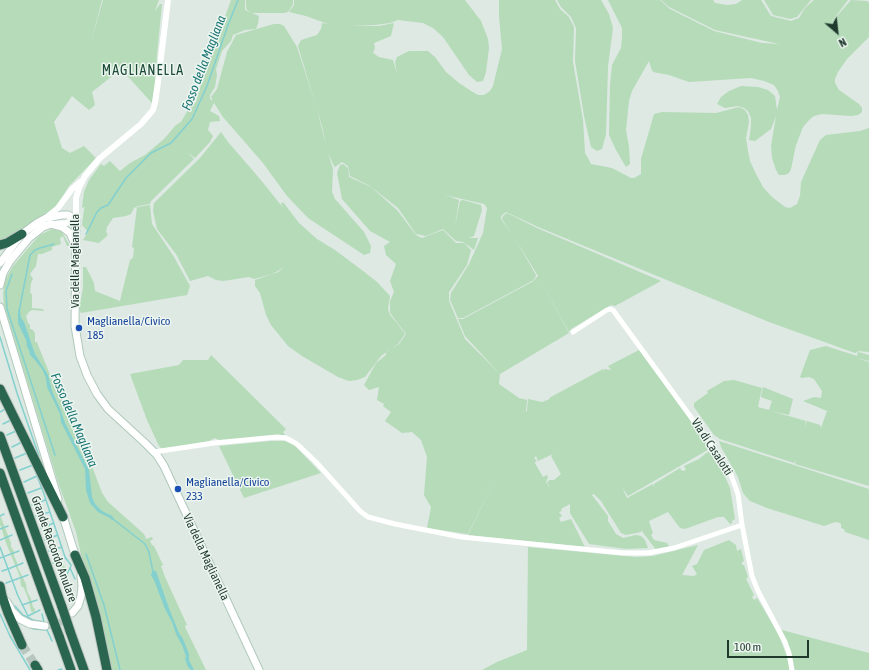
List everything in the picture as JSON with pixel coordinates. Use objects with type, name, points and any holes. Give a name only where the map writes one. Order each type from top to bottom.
[{"type":"highway","points":[[0,245],[8,243],[22,234]]},
{"type":"highway","points":[[0,389],[63,517]]},
{"type":"highway","name":"Grande Raccordo Anulare","points":[[0,436],[84,670]]},
{"type":"highway","name":"Grande Raccordo Anulare","points":[[0,473],[71,670]]},
{"type":"highway","points":[[75,555],[85,578],[96,617],[107,670]]},
{"type":"highway","points":[[0,586],[8,613],[22,645]]},
{"type":"main road","points":[[0,263],[22,234],[33,225],[62,215],[68,215],[76,219]]},
{"type":"main road","name":"Via della Maglianella","points":[[76,219],[74,326],[78,349],[87,375],[102,402],[123,424],[146,442],[166,470],[259,670]]},
{"type":"main road","points":[[48,221],[61,226],[68,232],[76,246]]},
{"type":"main road","points":[[0,285],[5,269],[15,255],[48,221]]},
{"type":"main road","points":[[0,307],[4,325],[80,573],[82,590],[80,601],[72,613]]},
{"type":"main road","points":[[0,316],[4,325]]},
{"type":"main road","points":[[0,586],[9,607],[16,615],[30,624],[46,626]]},
{"type":"street","name":"Via della Maglianella","points":[[76,219],[76,198],[84,178],[99,160],[141,124],[153,110],[157,91],[168,0]]},
{"type":"street","points":[[48,221],[72,189],[84,178]]},
{"type":"street","name":"Via di Casalotti","points":[[573,332],[607,310],[611,309],[615,312],[723,461],[736,488],[752,576],[758,592],[785,642],[792,670]]},
{"type":"street","points":[[154,452],[214,442],[278,437],[286,438],[297,444],[316,462],[360,511],[368,517],[461,537],[623,553],[648,553],[674,548],[742,525]]},
{"type":"green space","points":[[0,0],[102,0],[91,42],[103,0],[159,0],[155,11],[160,4],[162,4],[156,78],[152,103],[121,69],[92,92],[95,105],[89,110],[72,96],[54,122],[62,148],[70,153],[84,146],[96,158],[69,186],[56,207],[34,221],[22,231],[0,242]]},
{"type":"green space","points":[[231,0],[245,0],[245,10],[259,16],[258,24],[256,29],[245,30],[233,35],[231,41],[222,51],[216,69],[217,75],[215,87],[210,95],[210,99],[213,101],[211,97],[217,89],[227,52],[236,35],[274,24],[280,24],[284,26],[297,47],[316,105],[298,46],[301,40],[317,35],[321,29],[322,23],[328,24],[289,12],[294,5],[294,0],[465,0],[481,21],[488,39],[489,48],[486,72],[483,81],[477,82],[469,75],[443,37],[433,28],[423,23],[398,20],[390,23],[375,25],[350,26],[379,26],[394,23],[391,36],[374,43],[375,48],[373,53],[379,57],[393,60],[397,74],[395,62],[397,57],[409,51],[428,51],[435,57],[446,72],[459,83],[478,95],[484,95],[490,91],[493,86],[502,49],[499,0],[555,0],[560,9],[569,17],[574,27],[573,62],[583,120],[585,153],[591,164],[612,168],[631,178],[634,178],[641,174],[641,159],[654,114],[662,112],[716,113],[739,107],[745,110],[748,115],[749,122],[746,138],[750,161],[756,174],[763,187],[772,197],[785,207],[790,208],[797,204],[800,196],[801,182],[820,140],[826,135],[860,131],[869,128],[869,352],[859,351],[855,353],[769,322],[538,227],[506,212],[501,216],[501,219],[511,233],[502,219],[507,213],[537,228],[661,281],[615,306],[611,305],[571,329],[569,332],[538,276],[514,237],[536,275],[535,278],[463,318],[458,318],[450,300],[451,293],[469,264],[483,233],[487,208],[484,204],[445,194],[448,196],[459,200],[455,226],[460,201],[463,200],[481,205],[482,210],[474,236],[469,238],[478,238],[474,250],[463,242],[456,241],[443,229],[426,236],[416,234],[398,208],[370,186],[350,176],[348,166],[342,162],[335,167],[328,153],[333,169],[332,192],[335,199],[364,232],[371,246],[370,253],[364,255],[308,218],[287,196],[263,163],[223,117],[214,103],[210,111],[219,116],[220,121],[210,122],[208,130],[213,136],[210,142],[195,158],[188,153],[194,159],[151,201],[150,204],[134,208],[131,214],[126,216],[113,218],[107,227],[106,232],[108,235],[99,243],[83,240],[88,232],[82,225],[85,207],[82,208],[84,192],[89,180],[101,164],[104,166],[110,161],[120,171],[130,163],[145,155],[181,122],[188,110],[196,102],[206,59],[210,59]],"holes":[[[317,111],[322,126],[326,146]]]},
{"type":"green space","points":[[246,0],[293,0],[293,4],[289,11],[285,13],[252,13],[247,10]]},
{"type":"green space","points":[[557,0],[601,0],[609,14],[613,28],[608,66],[606,134],[602,149],[597,151],[591,147],[584,116],[575,61],[576,28],[571,17],[561,7]]},
{"type":"green space","points":[[608,0],[660,0],[670,9],[714,31],[762,43],[779,44],[715,30],[669,7],[661,0],[713,0],[715,3],[727,5],[736,4],[742,0],[761,0],[771,16],[791,21],[799,18],[805,8],[814,0],[848,0],[830,24],[851,0],[869,2],[869,37],[847,59],[835,79],[835,83],[839,90],[859,104],[862,108],[862,112],[858,115],[851,116],[822,114],[814,116],[810,119],[803,127],[796,145],[789,173],[779,175],[772,158],[771,146],[776,116],[771,129],[755,141],[749,140],[751,118],[748,111],[738,106],[725,108],[717,104],[721,97],[729,91],[741,86],[758,87],[768,90],[775,96],[777,110],[780,97],[774,85],[751,78],[689,82],[669,75],[653,72],[649,61],[632,91],[629,101],[626,130],[630,164],[626,167],[609,135],[612,65],[621,48],[622,28]]},
{"type":"green space","points":[[764,0],[811,0],[797,17],[790,19],[773,15]]},
{"type":"green space","points":[[221,132],[284,209],[281,204],[283,202],[299,223],[317,239],[335,250],[363,271],[377,282],[390,296],[388,309],[390,315],[405,334],[398,344],[381,356],[365,377],[349,381],[338,377],[288,346],[271,325],[266,315],[260,293],[255,286],[255,280],[278,272],[285,267],[272,274],[254,279],[249,277],[223,281],[216,280],[208,276],[190,281],[176,254],[157,229],[153,211],[154,203],[200,158]]},
{"type":"green space","points":[[343,164],[348,168],[349,177],[371,187],[397,210],[416,235],[422,238],[443,230],[456,243],[464,243],[471,250],[467,265],[449,292],[449,301],[465,339],[500,374],[499,384],[519,398],[527,400],[526,411],[521,413],[527,411],[528,399],[542,402],[550,399],[549,398],[603,369],[604,372],[604,369],[611,370],[608,366],[639,350],[711,448],[628,496],[622,487],[627,498],[653,484],[654,487],[654,484],[680,468],[682,471],[686,470],[684,466],[699,459],[712,450],[724,469],[722,470],[730,488],[735,519],[732,523],[730,524],[724,517],[718,517],[685,529],[680,528],[668,512],[649,521],[653,533],[651,535],[654,540],[667,543],[670,548],[657,551],[641,530],[641,532],[626,535],[621,533],[601,501],[594,494],[592,495],[608,516],[608,521],[616,534],[623,538],[636,535],[641,536],[645,540],[648,548],[626,549],[589,544],[570,513],[570,504],[561,509],[562,511],[559,512],[562,516],[559,518],[561,522],[571,519],[585,547],[468,535],[498,473],[468,534],[427,528],[431,507],[424,495],[427,457],[421,440],[412,432],[402,433],[385,421],[391,412],[383,406],[384,404],[377,400],[379,387],[369,390],[364,385],[376,363],[386,355],[386,352],[399,344],[406,334],[390,313],[390,301],[394,292],[390,281],[396,264],[386,255],[384,246],[390,242],[370,231],[342,199],[337,173],[340,165]],"holes":[[[553,454],[551,456],[561,474],[554,480],[547,482],[551,490],[546,482],[548,477],[547,475],[543,477],[535,463],[537,461],[534,458],[536,456],[538,461]]]},
{"type":"green space","points":[[150,205],[152,224],[174,257],[190,286],[187,295],[81,313],[79,309],[83,288],[83,267],[86,267],[94,283],[95,291],[120,301],[130,260],[133,258],[134,248],[132,247],[137,207]]},
{"type":"green space","points":[[52,229],[57,229],[62,232],[70,246],[67,246],[63,236],[60,238],[61,244],[52,247],[52,250],[38,254],[36,266],[30,274],[33,279],[30,293],[32,294],[32,308],[43,309],[44,311],[32,310],[29,312],[26,316],[30,329],[32,329],[35,333],[35,342],[37,342],[55,387],[59,391],[63,401],[64,400],[75,427],[72,429],[93,469],[102,493],[108,502],[144,534],[146,539],[152,537],[153,539],[150,541],[163,565],[161,566],[165,577],[187,625],[185,626],[186,629],[206,670],[111,670],[76,532],[58,482],[4,306],[3,293],[5,280],[13,266],[40,235]]},
{"type":"green space","points":[[538,276],[569,333],[500,374],[465,336],[458,319],[463,319],[532,282]]},
{"type":"green space","points":[[826,346],[857,356],[858,352],[869,355],[869,361],[857,358],[869,362],[869,486],[795,464],[796,460],[794,463],[720,439],[714,435],[694,407],[694,403],[708,393],[707,391],[724,381],[734,380],[762,388],[758,407],[769,410],[772,401],[761,397],[763,387],[793,399],[789,415],[771,411],[806,421],[805,427],[807,421],[820,425],[821,428],[827,411],[803,401],[814,397],[821,398],[822,391],[814,379],[809,377],[800,377],[810,350]]},
{"type":"green space","points":[[211,355],[286,429],[283,432],[285,435],[221,441],[215,438],[209,441],[163,450],[159,446],[147,420],[130,374],[179,365],[183,360],[208,360]]},
{"type":"green space","points":[[285,441],[294,445],[321,473],[244,498],[219,446]]},
{"type":"green space","points":[[719,441],[869,489],[869,540],[845,532],[844,529],[841,528],[840,523],[835,522],[824,526],[750,501],[743,493],[738,477]]},
{"type":"green space","points":[[0,515],[11,543],[11,547],[14,551],[18,568],[26,584],[27,591],[35,609],[34,613],[31,611],[24,588],[21,586],[20,577],[6,543],[0,524]]},
{"type":"green space","points":[[45,520],[48,521],[51,528],[58,554],[61,557],[64,566],[68,570],[67,573],[57,560],[44,522]]},
{"type":"green space","points":[[729,540],[736,545],[737,551],[741,549],[744,561],[742,562],[742,565],[744,565],[748,577],[746,579],[754,595],[752,597],[754,600],[757,598],[778,633],[790,670],[482,670],[497,662],[527,650],[528,547],[636,557],[653,556],[698,545],[682,575],[694,576],[697,574],[692,566],[697,564],[704,550]]},
{"type":"green space","points":[[778,629],[869,653],[869,670],[793,670]]},
{"type":"water","points":[[18,310],[20,311],[21,318],[24,322],[35,354],[48,375],[52,391],[65,423],[89,470],[92,497],[95,504],[102,511],[112,516],[114,519],[112,520],[98,512],[90,503],[86,490],[85,469],[61,422],[60,414],[47,387],[46,378],[42,369],[30,355],[26,340],[18,323]]},
{"type":"water","points":[[154,571],[156,571],[170,611],[183,639],[189,654],[189,660],[194,670],[191,670],[188,667],[182,645],[151,575]]},
{"type":"waterway","name":"Fosso della Magliana","points":[[86,234],[97,212],[101,208],[108,205],[126,178],[151,153],[171,143],[192,119],[207,86],[238,0]]},
{"type":"waterway","name":"Fosso della Magliana","points":[[19,312],[30,255],[35,250],[54,244]]},
{"type":"waterway","points":[[12,274],[6,291],[7,309],[55,455]]},
{"type":"waterway","points":[[0,337],[17,393],[39,456]]},
{"type":"waterway","points":[[0,399],[4,407]]},
{"type":"waterway","points":[[0,412],[5,409]]},
{"type":"waterway","points":[[3,424],[11,420]]},
{"type":"waterway","points":[[7,435],[16,431]]},
{"type":"waterway","points":[[12,447],[22,442]]},
{"type":"waterway","points":[[15,458],[27,453]]},
{"type":"waterway","points":[[20,470],[33,465]]},
{"type":"waterway","points":[[34,468],[65,557],[71,565]]},
{"type":"waterway","points":[[24,482],[37,476]]},
{"type":"waterway","points":[[28,493],[41,488]]},
{"type":"waterway","points":[[32,505],[45,500]]},
{"type":"waterway","points":[[36,516],[50,512]]},
{"type":"waterway","points":[[0,516],[4,514]]},
{"type":"waterway","name":"Fosso della Magliana","points":[[113,519],[145,544],[149,552],[153,572]]},
{"type":"waterway","points":[[41,528],[54,523]]},
{"type":"waterway","points":[[0,529],[8,526]]},
{"type":"waterway","points":[[0,540],[12,535]]},
{"type":"waterway","points":[[45,540],[58,535]]},
{"type":"waterway","points":[[0,547],[18,596],[28,616]]},
{"type":"waterway","points":[[49,551],[62,547]]},
{"type":"waterway","points":[[0,558],[19,551]]},
{"type":"waterway","points":[[86,554],[104,605],[120,670]]},
{"type":"waterway","points":[[53,563],[66,558]]},
{"type":"waterway","points":[[8,569],[23,563]]},
{"type":"waterway","points":[[65,578],[71,566]]},
{"type":"waterway","points":[[70,568],[75,579]]},
{"type":"waterway","points":[[2,571],[8,569]]},
{"type":"waterway","points":[[6,583],[28,575]]},
{"type":"waterway","points":[[22,605],[37,600]]},
{"type":"waterway","points":[[15,606],[23,615],[33,620],[44,622],[42,614]]},
{"type":"waterway","points":[[28,616],[40,610]]},
{"type":"waterway","points":[[0,614],[10,636],[30,670]]},
{"type":"waterway","points":[[20,623],[34,629],[47,630],[52,641]]},
{"type":"waterway","points":[[58,670],[62,669]]},
{"type":"tunnel","points":[[45,626],[57,624],[69,617]]},
{"type":"tunnel","points":[[22,645],[35,665]]},
{"type":"place","name":"Maglianella/Civico 185","points":[[79,328]]},
{"type":"place","name":"Maglianella/Civico 233","points":[[178,489]]},
{"type":"district","name":"MAGLIANELLA","points":[[143,71]]}]
